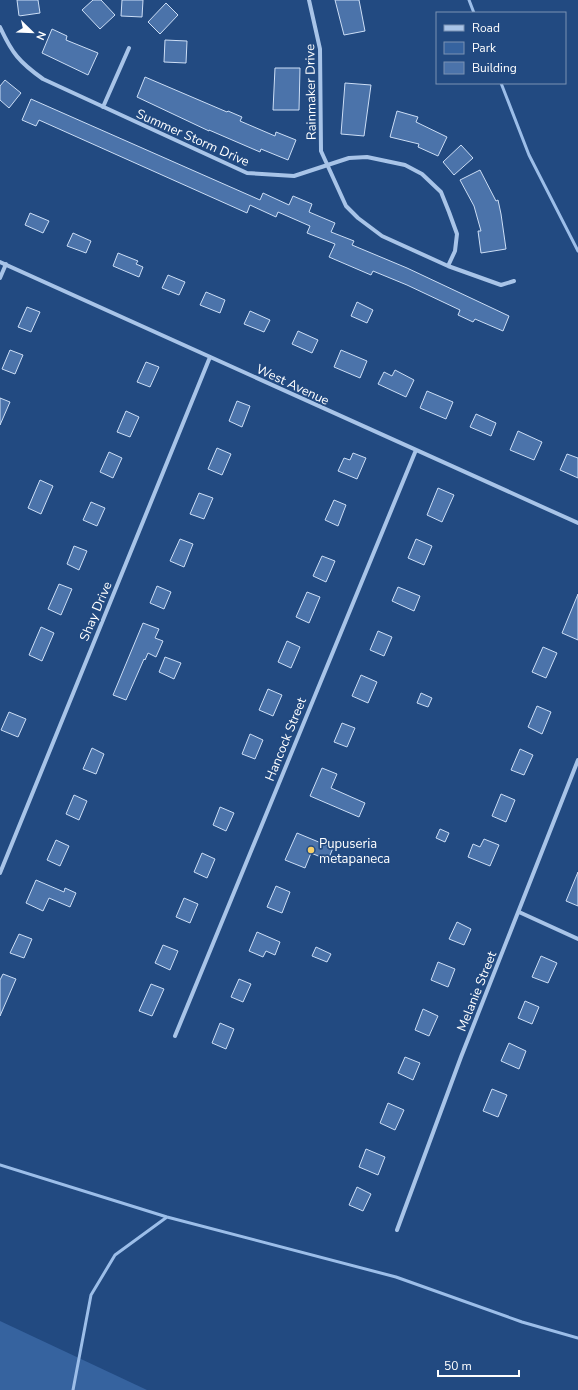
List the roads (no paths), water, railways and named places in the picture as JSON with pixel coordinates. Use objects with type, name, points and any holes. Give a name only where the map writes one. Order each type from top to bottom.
[{"type":"street","name":"Rainmaker Drive","points":[[309,0],[320,49],[321,151],[346,206],[358,218],[382,236],[448,266],[501,286],[514,281]]},
{"type":"street","name":"Summer Storm Drive","points":[[0,26],[10,48],[25,67],[43,79],[247,173],[294,176],[349,158],[367,157],[405,165],[422,174],[441,192],[457,234],[455,250],[448,266]]},
{"type":"street","points":[[103,107],[129,48]]},
{"type":"street","name":"West Avenue","points":[[0,262],[578,523]]},
{"type":"street","points":[[0,278],[6,264]]},
{"type":"street","name":"Shay Drive","points":[[0,872],[210,357]]},
{"type":"street","name":"Hancock Street","points":[[175,1036],[416,450]]},
{"type":"street","name":"Melanie Street","points":[[396,1230],[458,1064],[578,760]]},
{"type":"street","points":[[519,912],[578,939]]},
{"type":"waterway","points":[[469,0],[474,12]]},
{"type":"waterway","points":[[501,84],[529,155],[578,251]]},
{"type":"waterway","points":[[0,1165],[167,1217],[396,1277],[522,1322],[578,1338]]},
{"type":"waterway","points":[[73,1390],[91,1295],[115,1255],[167,1217]]},
{"type":"place","name":"Pupuseria metapaneca","points":[[311,850]]}]
